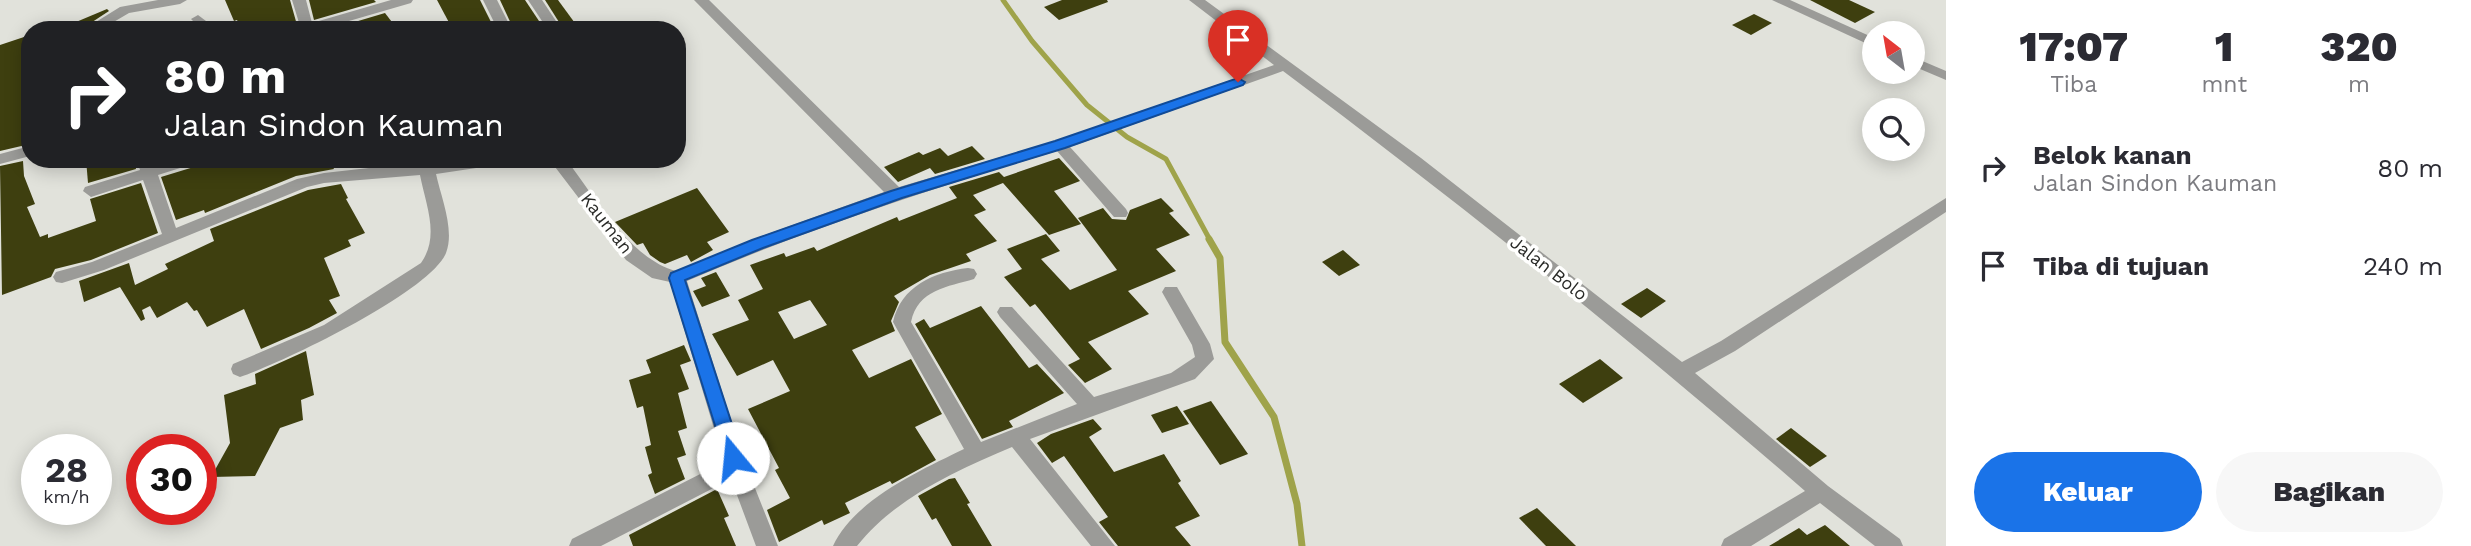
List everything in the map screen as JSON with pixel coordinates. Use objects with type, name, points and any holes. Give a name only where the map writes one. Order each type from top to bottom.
[{"type":"street","points":[[106,21],[125,10],[180,0]]},
{"type":"street","points":[[299,0],[303,21]]},
{"type":"street","points":[[332,21],[406,0]]},
{"type":"street","points":[[490,0],[500,21]]},
{"type":"street","points":[[535,0],[549,21]]},
{"type":"street","points":[[701,0],[896,194]]},
{"type":"street","name":"Jalan Bolo","points":[[1196,0],[1415,162],[1681,372],[1821,492],[1892,546]]},
{"type":"street","points":[[1779,0],[1862,38]]},
{"type":"street","points":[[767,546],[736,466],[677,278],[757,244],[896,194],[1060,145],[1284,66]]},
{"type":"street","points":[[1925,66],[1946,76]]},
{"type":"street","points":[[1060,145],[1120,213]]},
{"type":"street","points":[[0,159],[21,153]]},
{"type":"street","points":[[91,191],[142,168]]},
{"type":"street","points":[[147,168],[171,236]]},
{"type":"street","points":[[389,168],[392,171]]},
{"type":"street","points":[[62,277],[80,273],[303,183],[324,178],[441,168]]},
{"type":"street","name":"Kauman","points":[[564,168],[632,256],[657,273],[677,278]]},
{"type":"street","points":[[240,369],[330,330],[427,267],[438,253],[442,238],[427,170]]},
{"type":"street","points":[[1681,372],[1728,346],[1946,204]]},
{"type":"street","points":[[968,274],[953,275],[919,293],[903,309],[902,322],[977,453]]},
{"type":"street","points":[[844,546],[849,537],[891,499],[942,469],[1016,437],[1198,368],[1205,359],[1201,344],[1171,292]]},
{"type":"street","points":[[1006,312],[1092,408]]},
{"type":"street","points":[[1016,437],[1104,546]]},
{"type":"street","points":[[580,546],[736,466]]},
{"type":"street","points":[[1732,546],[1821,492]]},
{"type":"building","points":[[225,0],[290,0],[296,21],[237,20],[234,21]]},
{"type":"building","points":[[309,0],[374,0],[376,2],[314,20]]},
{"type":"building","points":[[437,0],[480,0],[490,21],[448,21]]},
{"type":"building","points":[[500,0],[525,0],[539,21],[510,21]]},
{"type":"building","points":[[545,0],[558,0],[573,21],[558,21]]},
{"type":"building","points":[[1062,0],[1108,2],[1059,20],[1044,7]]},
{"type":"building","points":[[1810,0],[1849,0],[1875,12],[1855,23]]},
{"type":"building","points":[[107,9],[109,11],[94,21],[78,21]]},
{"type":"building","points":[[385,13],[391,21],[358,21]]},
{"type":"building","points":[[1754,14],[1772,23],[1751,35],[1732,25]]},
{"type":"building","points":[[21,38],[21,146],[0,151],[0,45]]},
{"type":"building","points":[[1235,46],[1249,57],[1226,65],[1212,54]]},
{"type":"building","points":[[972,146],[985,159],[935,174],[930,168],[898,182],[884,167],[919,152],[923,155],[940,148],[948,156]]},
{"type":"building","points":[[1059,158],[1080,181],[1054,191],[1081,224],[1049,235],[1003,183],[973,195],[986,210],[974,215],[997,241],[966,254],[971,261],[930,275],[894,296],[899,302],[891,321],[895,331],[852,350],[869,378],[911,359],[942,414],[915,427],[936,460],[892,484],[890,481],[845,503],[850,513],[824,525],[822,520],[779,542],[767,510],[790,498],[775,470],[779,468],[748,409],[790,391],[773,360],[737,376],[712,334],[749,320],[738,300],[763,289],[750,265],[784,253],[786,257],[814,247],[817,251],[897,217],[899,221],[957,198],[949,187],[999,172],[1004,177]],"holes":[[[810,300],[827,325],[794,339],[778,312]]]},
{"type":"building","points":[[21,161],[35,204],[27,207],[40,237],[48,234],[48,238],[96,221],[90,199],[141,183],[158,233],[91,260],[55,269],[51,277],[2,295],[0,166]]},
{"type":"building","points":[[87,168],[136,168],[136,169],[88,183]]},
{"type":"building","points":[[190,168],[334,169],[296,176],[205,213],[204,210],[176,220],[161,177]]},
{"type":"building","points":[[341,184],[348,198],[346,199],[365,233],[348,240],[351,246],[324,258],[340,296],[329,300],[337,313],[309,328],[261,349],[244,309],[207,327],[197,310],[194,311],[187,302],[157,318],[150,306],[142,310],[145,319],[141,321],[120,287],[84,302],[79,281],[129,263],[135,285],[168,269],[165,264],[214,241],[210,229],[308,190]]},
{"type":"building","points":[[697,188],[729,232],[707,242],[713,250],[691,262],[687,255],[665,264],[660,262],[650,255],[643,243],[637,245],[615,222]]},
{"type":"building","points":[[1161,198],[1174,211],[1169,213],[1190,235],[1156,249],[1176,271],[1128,291],[1149,314],[1088,342],[1112,369],[1085,383],[1068,365],[1080,359],[1035,304],[1030,307],[1004,277],[1022,269],[1007,249],[1046,234],[1060,251],[1041,259],[1070,290],[1117,270],[1078,218],[1103,208],[1112,219],[1126,220],[1130,210]]},
{"type":"building","points":[[1343,250],[1360,265],[1339,276],[1322,262]]},
{"type":"building","points":[[716,272],[730,296],[702,307],[693,291],[706,286],[701,278]]},
{"type":"building","points":[[1647,288],[1666,301],[1641,318],[1621,304]]},
{"type":"building","points":[[981,306],[1029,368],[1037,364],[1064,393],[1009,421],[1013,427],[982,439],[915,324],[924,319],[930,328]]},
{"type":"building","points":[[684,345],[691,361],[680,365],[689,389],[678,393],[687,428],[678,431],[686,455],[677,458],[685,479],[655,494],[648,475],[652,473],[645,447],[651,445],[643,406],[637,408],[629,380],[651,373],[646,360]]},
{"type":"building","points":[[306,351],[314,395],[301,400],[303,420],[280,428],[255,476],[217,477],[217,466],[230,443],[224,395],[256,384],[255,374]]},
{"type":"building","points":[[1600,359],[1623,378],[1583,403],[1559,384]]},
{"type":"building","points":[[1211,401],[1248,454],[1220,465],[1183,411]]},
{"type":"building","points":[[1177,406],[1189,424],[1162,433],[1151,415]]},
{"type":"building","points":[[1093,419],[1102,429],[1089,437],[1114,472],[1164,454],[1181,481],[1178,483],[1200,516],[1175,527],[1191,546],[1118,546],[1099,522],[1108,517],[1064,456],[1052,463],[1037,443],[1051,434]]},
{"type":"building","points":[[1791,428],[1827,456],[1810,467],[1776,439]]},
{"type":"building","points":[[955,478],[992,546],[952,546],[936,518],[932,520],[918,496]]},
{"type":"building","points":[[717,489],[729,516],[724,518],[736,546],[633,546],[629,535]]},
{"type":"building","points":[[1537,508],[1576,546],[1546,546],[1519,518]]},
{"type":"building","points":[[1825,525],[1850,546],[1769,546],[1799,528],[1807,535]]},
{"type":"waterway","points":[[1003,0],[1032,41],[1087,105],[1127,137],[1166,159],[1210,240]]},
{"type":"waterway","points":[[1209,239],[1220,258],[1225,342],[1274,417],[1297,504],[1302,546]]},
{"type":"route","points":[[733,458],[677,278],[757,244],[896,194],[1060,145],[1238,82]]}]
